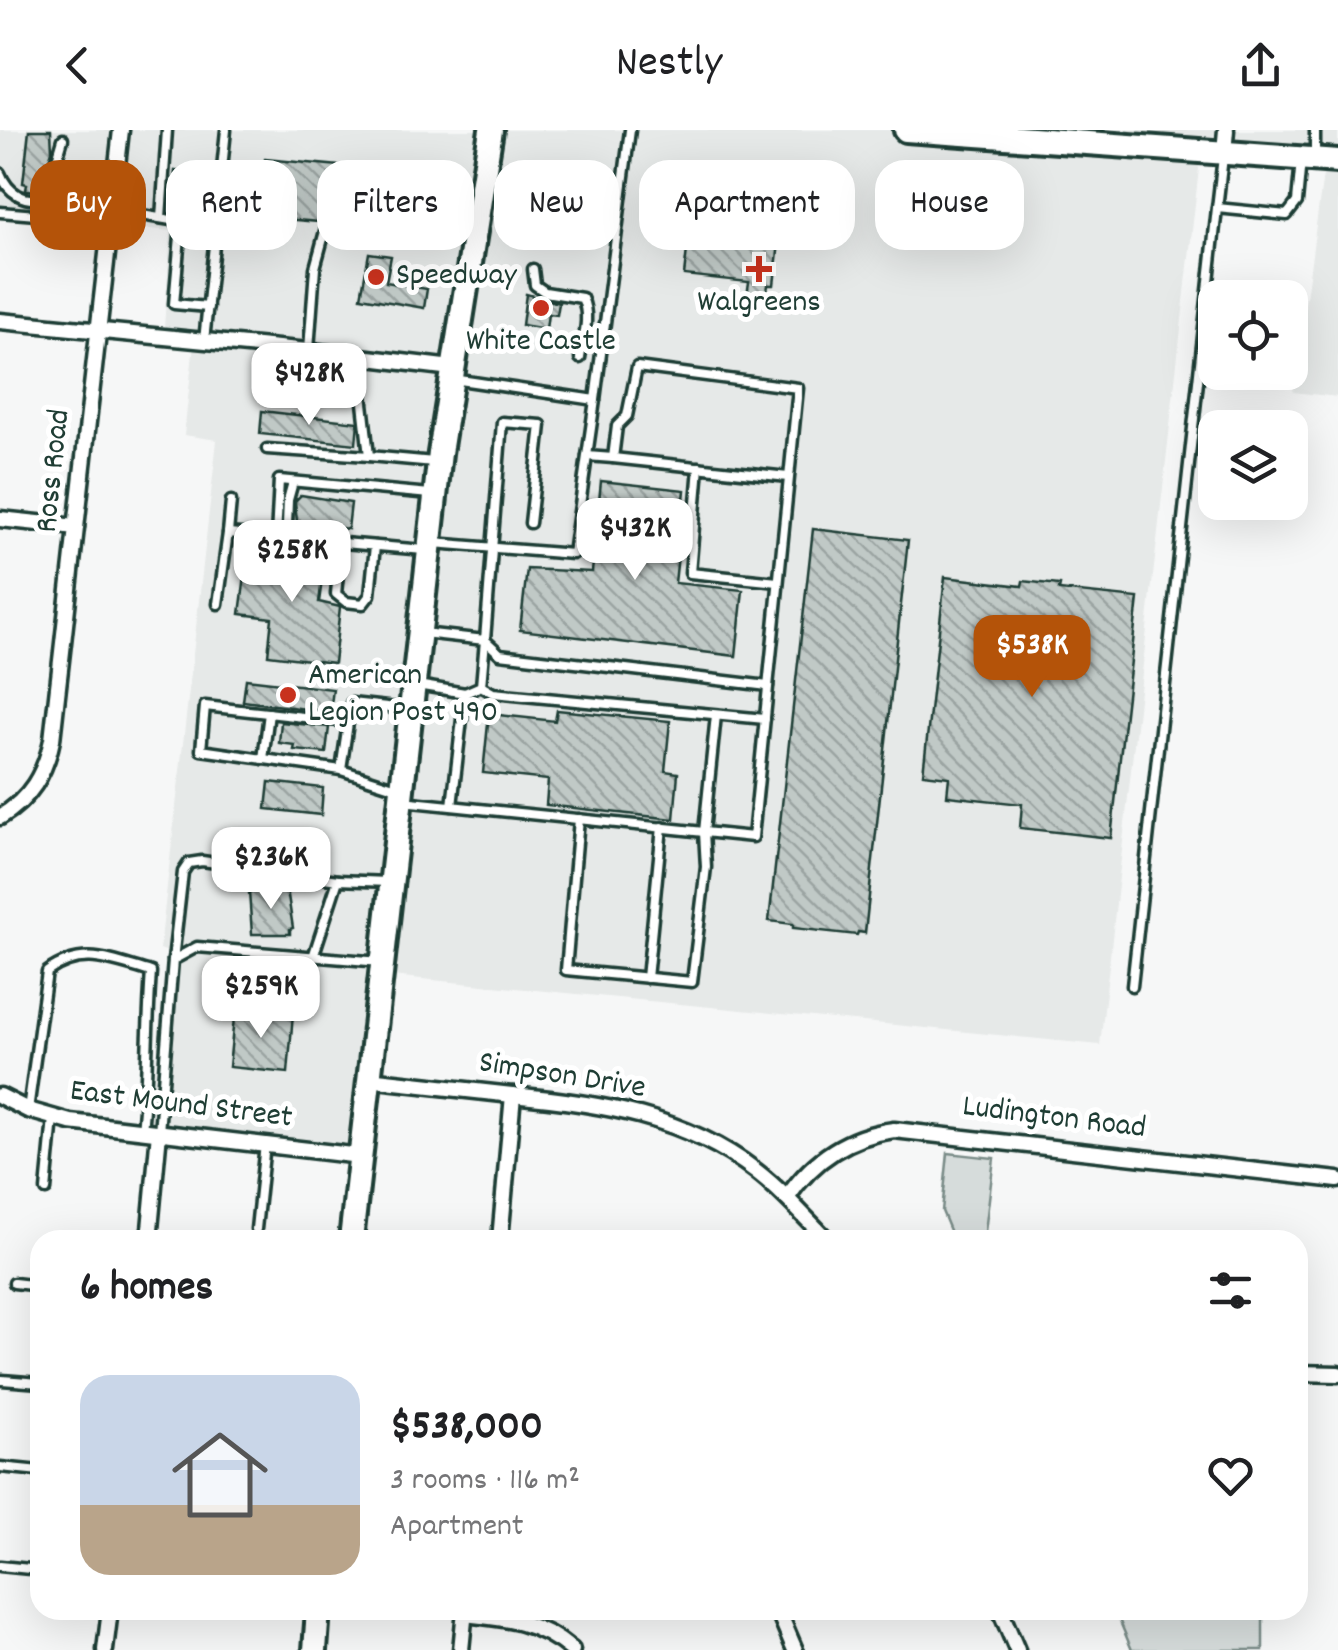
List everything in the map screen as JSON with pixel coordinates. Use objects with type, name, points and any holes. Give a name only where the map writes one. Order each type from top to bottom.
[{"type":"main road","points":[[352,1230],[439,462],[492,130]]},
{"type":"main road","points":[[906,130],[1225,141],[1318,159]]},
{"type":"main road","points":[[315,1650],[317,1620]]},
{"type":"street","name":"Ross Road","points":[[118,160],[121,130]]},
{"type":"street","name":"Ross Road","points":[[0,817],[16,808],[40,778],[52,740],[107,250]]},
{"type":"street","points":[[0,321],[364,357],[451,373]]},
{"type":"street","points":[[0,518],[76,527]]},
{"type":"street","name":"Simpson Drive","points":[[368,1079],[567,1099],[629,1111],[675,1126],[732,1155],[788,1198],[818,1230]]},
{"type":"street","points":[[501,1230],[514,1095]]},
{"type":"street","name":"East Mound Street","points":[[0,1096],[54,1118],[360,1156]]},
{"type":"street","name":"Ludington Road","points":[[788,1198],[799,1180],[818,1162],[848,1142],[894,1130],[1338,1180]]},
{"type":"street","points":[[150,1230],[159,1132]]},
{"type":"street","points":[[1308,1374],[1338,1374]]},
{"type":"street","points":[[106,1650],[109,1620]]},
{"type":"street","points":[[461,1650],[464,1620]]},
{"type":"street","points":[[515,1620],[544,1629],[572,1650]]},
{"type":"street","points":[[782,1620],[795,1650]]},
{"type":"street","points":[[1004,1620],[1017,1650]]},
{"type":"lane","points":[[161,218],[167,130]]},
{"type":"lane","points":[[228,533],[376,546],[573,554],[630,130]]},
{"type":"lane","points":[[1217,208],[1287,215],[1318,159],[1315,130]]},
{"type":"lane","points":[[204,341],[226,131]]},
{"type":"lane","points":[[0,173],[8,190],[41,200],[46,196],[63,139]]},
{"type":"lane","points":[[1132,986],[1225,141]]},
{"type":"lane","points":[[0,212],[30,213]]},
{"type":"lane","points":[[146,217],[181,225],[174,304],[208,307]]},
{"type":"lane","points":[[309,351],[315,268],[320,250]]},
{"type":"lane","points":[[533,269],[535,284],[544,292],[582,298],[585,303],[580,358]]},
{"type":"lane","points":[[289,349],[288,387],[362,394]]},
{"type":"lane","points":[[364,357],[362,394],[369,456]]},
{"type":"lane","points":[[348,722],[205,706],[200,750],[341,770],[400,795],[452,806],[753,836],[798,388],[637,367],[627,416],[617,426],[613,458]]},
{"type":"lane","points":[[451,373],[595,400]]},
{"type":"lane","points":[[480,686],[502,422],[541,426],[530,523]]},
{"type":"lane","points":[[268,449],[439,462]]},
{"type":"lane","points":[[587,456],[788,477]]},
{"type":"lane","points":[[699,467],[690,573],[778,582]]},
{"type":"lane","points":[[276,537],[279,480],[435,494]]},
{"type":"lane","points":[[293,482],[287,525],[291,530],[319,532],[338,543]]},
{"type":"lane","points":[[218,604],[231,500]]},
{"type":"lane","points":[[338,543],[336,594],[346,602],[363,604],[370,596],[376,546]]},
{"type":"lane","points":[[419,633],[485,640],[500,654],[768,686]]},
{"type":"lane","points":[[413,684],[465,693],[480,686],[493,692],[764,720]]},
{"type":"lane","points":[[452,806],[465,693]]},
{"type":"lane","points":[[341,770],[351,703],[410,710]]},
{"type":"lane","points":[[263,759],[269,713]]},
{"type":"lane","points":[[579,819],[566,970],[692,982],[706,867],[704,832],[716,715]]},
{"type":"lane","points":[[647,978],[662,827]]},
{"type":"lane","points":[[159,1132],[182,872],[190,863],[202,861],[338,880],[390,882]]},
{"type":"lane","points":[[313,957],[338,880]]},
{"type":"lane","points":[[173,960],[197,947],[382,962]]},
{"type":"lane","points":[[28,1110],[46,972],[66,958],[96,958],[151,972],[146,1032],[148,1084],[142,1130]]},
{"type":"lane","points":[[46,1190],[54,1118]]},
{"type":"lane","points":[[256,1229],[265,1144]]},
{"type":"lane","points":[[14,1284],[30,1285]]},
{"type":"lane","points":[[2,1380],[30,1382]]},
{"type":"lane","points":[[0,1467],[30,1470]]},
{"type":"lane","points":[[0,1566],[30,1569]]},
{"type":"shaded area","points":[[0,130],[1338,130],[1338,397],[1293,392],[1308,390],[1308,283],[1325,160],[1201,151],[1100,1045],[381,975],[359,1154],[149,1130],[168,952],[160,949],[217,440],[184,435],[194,344],[163,341],[170,250],[297,250],[297,160],[166,160],[166,231],[146,229],[146,160],[30,160],[30,217],[0,214]]},
{"type":"shaded area","points":[[948,1153],[994,1158],[985,1230],[950,1230],[942,1211]]},
{"type":"shaded area","points":[[1119,1620],[1263,1620],[1263,1650],[1132,1650]]},
{"type":"building","points":[[29,130],[51,130],[49,160],[30,160],[30,190],[23,183]]},
{"type":"building","points":[[297,162],[317,164],[317,222],[297,220]]},
{"type":"building","points":[[687,250],[778,250],[774,285],[768,285],[766,298],[747,296],[749,282],[684,275]]},
{"type":"building","points":[[369,253],[391,256],[386,282],[427,289],[424,308],[361,297]]},
{"type":"building","name":"White Castle","points":[[526,294],[559,303],[557,315],[548,314],[546,329],[522,325]]},
{"type":"building","points":[[262,411],[358,422],[356,444],[260,434]]},
{"type":"building","points":[[601,481],[685,490],[675,583],[743,590],[736,656],[520,630],[527,569],[592,572]]},
{"type":"building","points":[[301,495],[351,503],[348,529],[297,522],[295,501]]},
{"type":"building","points":[[813,529],[908,540],[865,933],[857,935],[793,928],[793,924],[769,921]]},
{"type":"building","points":[[248,552],[325,558],[319,602],[340,607],[334,663],[268,655],[272,618],[240,614]]},
{"type":"building","points":[[945,577],[1022,586],[1023,581],[1060,585],[1059,590],[1138,598],[1111,838],[1020,828],[1022,804],[947,796],[949,777],[923,774]]},
{"type":"building","name":"American Legion Post 490","points":[[246,679],[333,689],[330,712],[243,701]]},
{"type":"building","points":[[557,710],[670,721],[665,771],[678,773],[674,819],[546,805],[548,780],[483,773],[489,714],[555,721]]},
{"type":"building","points":[[281,722],[329,727],[326,753],[294,750],[295,745],[279,743]]},
{"type":"building","points":[[269,782],[323,788],[321,815],[266,809]]},
{"type":"building","points":[[252,837],[314,843],[312,862],[250,855]]},
{"type":"building","points":[[287,889],[293,928],[290,934],[252,934],[249,892]]},
{"type":"building","points":[[235,1008],[293,1014],[288,1073],[229,1067]]},
{"type":"place","name":"Walgreens","points":[[759,269]]},
{"type":"place","name":"Speedway","points":[[376,277]]},
{"type":"place","name":"White Castle","points":[[541,308]]},
{"type":"place","name":"American Legion Post 490","points":[[288,695]]}]
